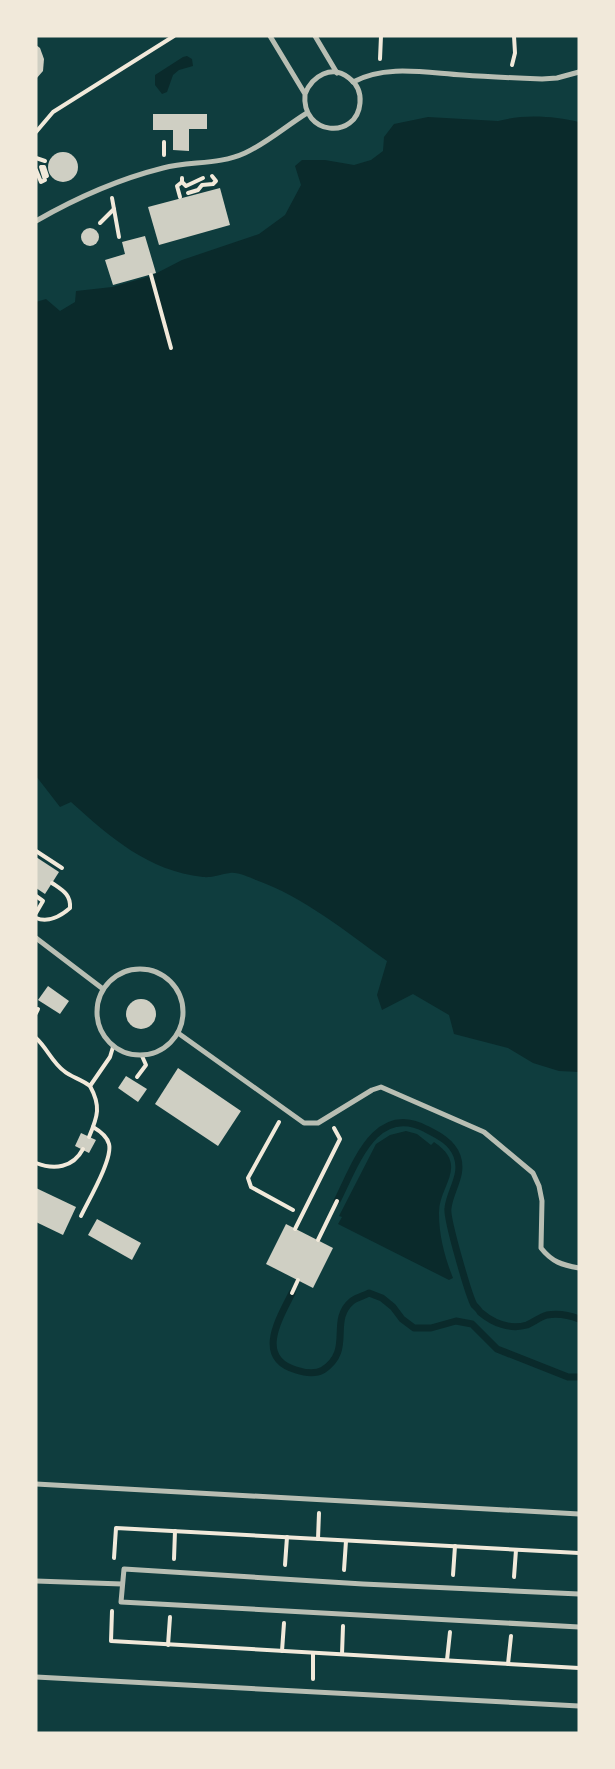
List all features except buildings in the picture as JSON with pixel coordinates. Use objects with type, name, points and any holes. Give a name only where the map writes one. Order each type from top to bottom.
[{"type":"street","points":[[270,36],[305,94]]},
{"type":"street","points":[[315,36],[337,73]]},
{"type":"street","points":[[353,82],[372,73],[380,72],[511,78],[557,78],[579,72]]},
{"type":"street","points":[[337,73],[346,75],[353,82],[361,99],[355,117],[348,124],[330,129],[312,121],[306,113],[305,94],[313,80],[320,75],[337,73]]},
{"type":"street","points":[[36,221],[81,197],[110,185],[164,168],[220,161],[244,154],[306,113]]},
{"type":"street","points":[[36,938],[103,989]]},
{"type":"street","points":[[132,969],[146,969],[159,973],[171,981],[179,993],[183,1006],[183,1020],[178,1033],[169,1045],[156,1053],[142,1056],[127,1054],[113,1047],[103,1036],[97,1023],[96,1008],[103,989],[119,974],[132,969]]},
{"type":"street","points":[[178,1033],[304,1123],[318,1123],[372,1090],[381,1087],[484,1132],[533,1173],[542,1201],[541,1248],[549,1258],[560,1265],[579,1268]]},
{"type":"street","points":[[36,1484],[579,1514]]},
{"type":"street","points":[[579,1594],[124,1569],[121,1602],[579,1627]]},
{"type":"street","points":[[36,1581],[122,1584]]},
{"type":"street","points":[[36,1677],[579,1706]]},
{"type":"path","points":[[36,132],[53,112],[174,36]]},
{"type":"path","points":[[380,72],[381,36]]},
{"type":"path","points":[[511,78],[515,53],[514,36]]},
{"type":"path","points":[[36,158],[45,161]]},
{"type":"path","points":[[180,165],[182,182],[186,186],[210,175],[216,181],[213,184],[202,185],[198,190],[188,193]]},
{"type":"path","points":[[36,170],[41,182],[45,180],[41,167],[44,167],[47,176]]},
{"type":"path","points":[[180,197],[177,186],[182,182]]},
{"type":"path","points":[[110,185],[119,237]]},
{"type":"path","points":[[100,223],[114,208]]},
{"type":"path","points":[[151,275],[171,348]]},
{"type":"path","points":[[36,851],[62,868]]},
{"type":"path","points":[[36,918],[40,920],[63,915],[70,908],[66,893],[52,883]]},
{"type":"path","points":[[36,896],[43,901],[36,913]]},
{"type":"path","points":[[36,1038],[53,1061],[66,1073],[90,1086],[97,1098],[98,1116],[89,1137]]},
{"type":"path","points":[[90,1086],[110,1057],[113,1047]]},
{"type":"path","points":[[137,1077],[146,1065],[142,1056]]},
{"type":"path","points":[[286,1111],[248,1178],[251,1187],[293,1210]]},
{"type":"path","points":[[295,1229],[339,1139],[327,1117]]},
{"type":"path","points":[[81,1216],[107,1161],[110,1145],[103,1133],[93,1127]]},
{"type":"path","points":[[36,1163],[60,1168],[72,1162],[83,1149]]},
{"type":"path","points":[[318,1240],[337,1201]]},
{"type":"path","points":[[291,1293],[298,1280]]},
{"type":"path","points":[[318,1539],[320,1499]]},
{"type":"path","points":[[579,1553],[116,1528],[111,1641],[579,1668]]},
{"type":"path","points":[[173,1571],[175,1532]]},
{"type":"path","points":[[284,1578],[287,1537]]},
{"type":"path","points":[[343,1582],[346,1541]]},
{"type":"path","points":[[452,1588],[455,1546]]},
{"type":"path","points":[[513,1590],[516,1550]]},
{"type":"path","points":[[168,1645],[171,1604]]},
{"type":"path","points":[[282,1651],[285,1611]]},
{"type":"path","points":[[342,1654],[344,1613]]},
{"type":"path","points":[[447,1660],[451,1620]]},
{"type":"path","points":[[508,1664],[512,1623]]},
{"type":"path","points":[[312,1691],[314,1653]]},
{"type":"water","points":[[187,56],[192,59],[193,66],[179,70],[173,75],[167,92],[162,94],[155,85],[155,75]]},
{"type":"water","points":[[428,117],[498,121],[518,117],[538,117],[579,122],[579,1072],[559,1071],[533,1063],[508,1048],[454,1034],[449,1015],[413,994],[382,1010],[377,995],[387,961],[308,905],[274,887],[236,873],[203,877],[165,868],[147,860],[115,840],[71,802],[60,807],[36,776],[36,302],[46,299],[60,311],[75,302],[76,291],[112,287],[151,276],[182,260],[259,234],[285,215],[301,185],[295,166],[302,160],[325,160],[354,165],[371,160],[383,151],[384,137],[394,124]]},
{"type":"water","points":[[406,1131],[417,1134],[431,1145],[434,1142],[445,1151],[450,1159],[450,1176],[440,1204],[439,1214],[443,1247],[453,1278],[449,1280],[338,1224],[342,1217],[339,1216],[376,1144],[390,1135]]},
{"type":"waterway","points":[[337,1201],[360,1156],[380,1131],[393,1124],[408,1123],[426,1129],[448,1143],[455,1151],[459,1163],[456,1182],[449,1201],[448,1215],[458,1257],[474,1305],[490,1319],[514,1327],[527,1325],[551,1314],[579,1319]]},
{"type":"waterway","points":[[292,1293],[281,1314],[273,1347],[276,1357],[284,1364],[299,1371],[310,1373],[320,1371],[332,1362],[337,1354],[340,1326],[345,1309],[352,1301],[369,1293],[382,1298],[414,1328],[431,1328],[456,1321],[472,1324],[497,1349],[568,1377],[579,1377]]}]
